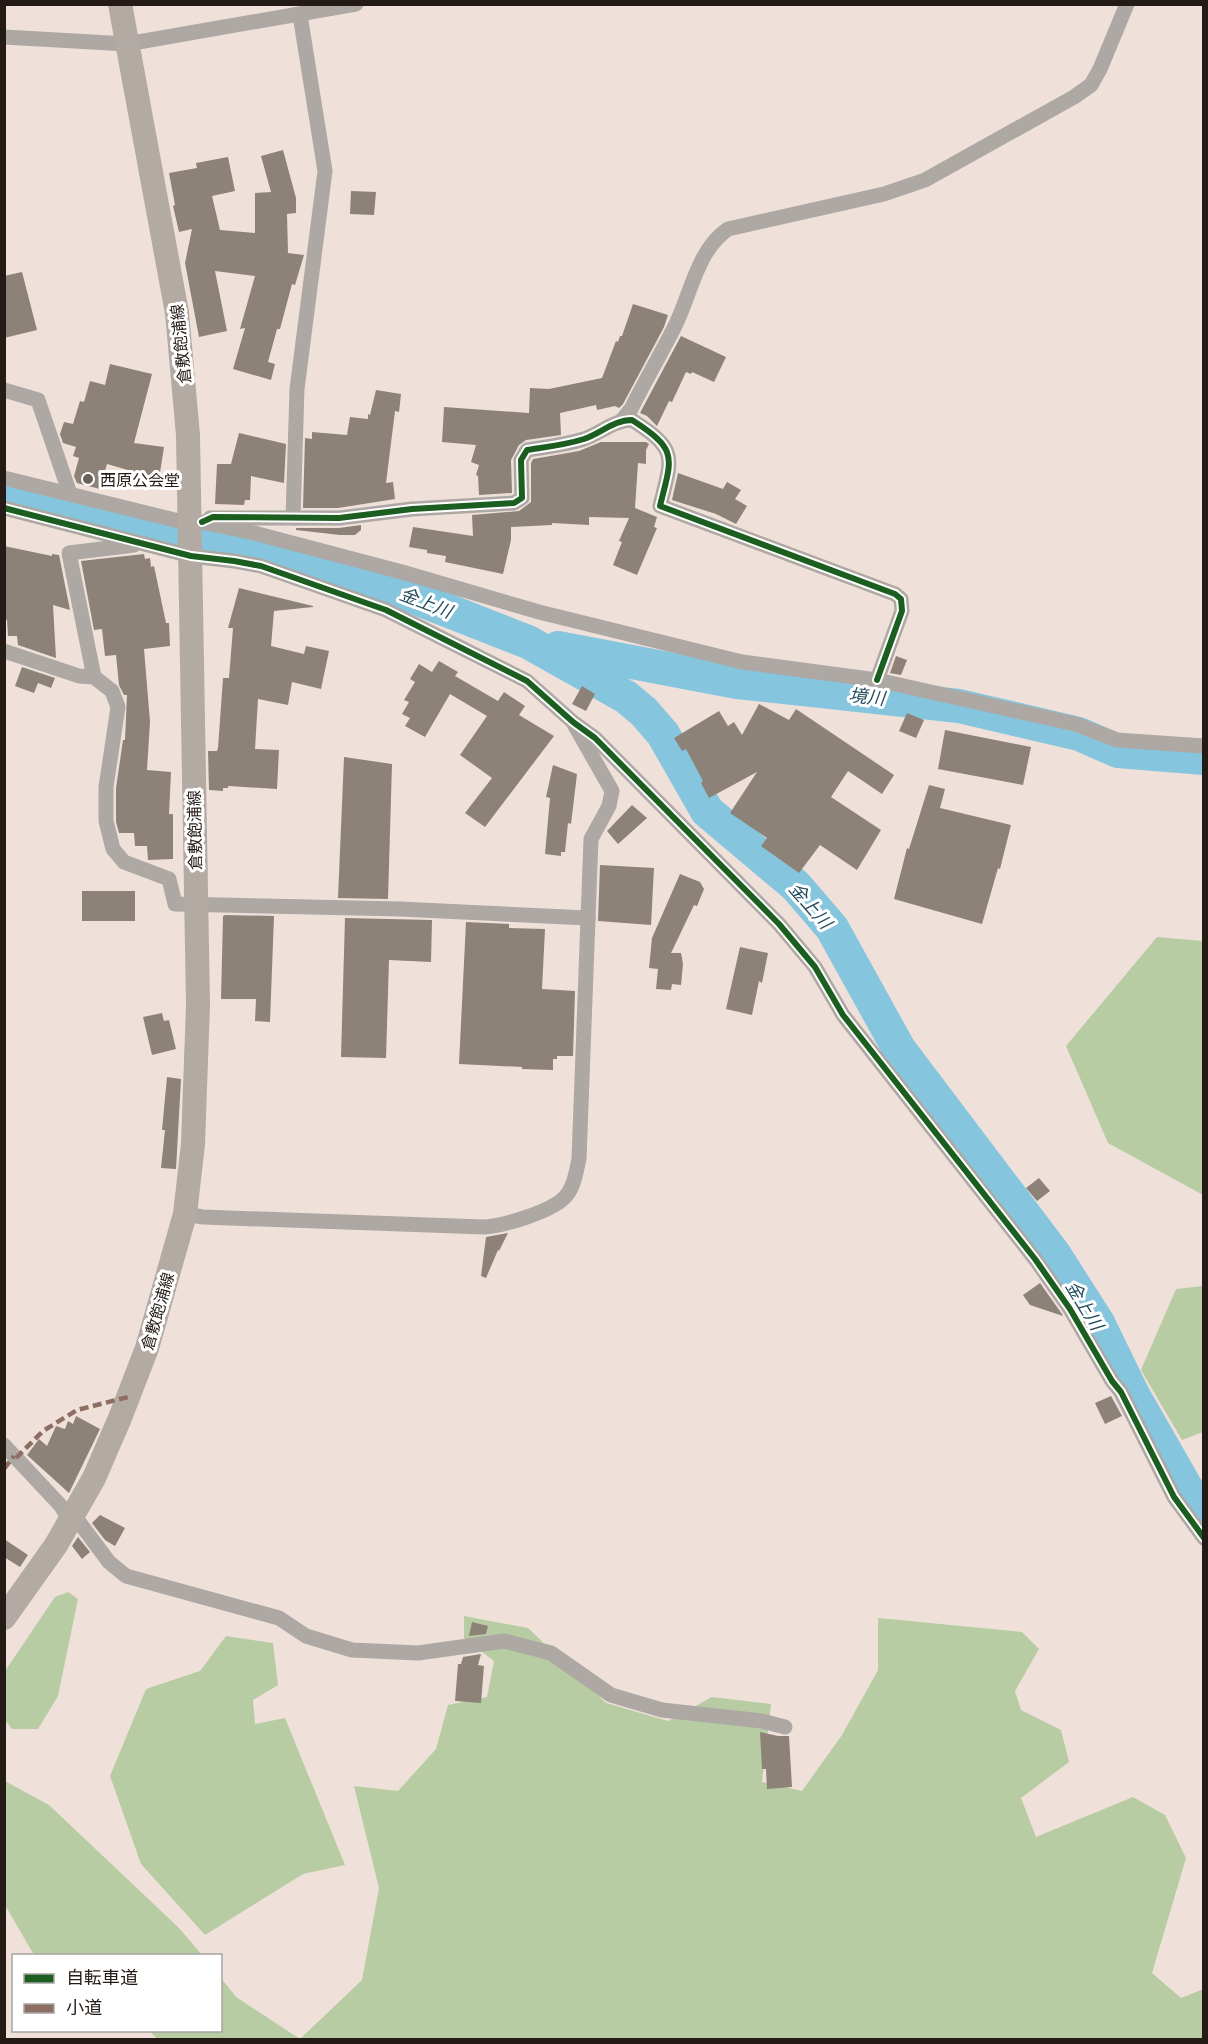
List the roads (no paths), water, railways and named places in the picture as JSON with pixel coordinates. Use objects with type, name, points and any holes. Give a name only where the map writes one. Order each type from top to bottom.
[{"type":"main road","name":"倉敷飽浦線","points":[[4,1618],[56,1545],[72,1518],[94,1478],[120,1418],[147,1348],[185,1214],[193,1144],[198,1005],[191,556],[196,523],[177,313],[120,4]]},
{"type":"street","points":[[4,38],[127,44],[356,4]]},
{"type":"street","points":[[196,523],[213,517],[339,518],[412,509],[514,503],[522,498],[521,460],[527,450],[558,446],[586,438],[622,420],[631,409],[676,324],[708,248],[717,237],[728,229],[884,194],[925,180],[1074,97],[1091,85],[1127,4]]},
{"type":"street","points":[[292,518],[297,389],[326,171],[300,15]]},
{"type":"street","points":[[4,390],[38,400],[70,494]]},
{"type":"street","points":[[622,420],[632,420],[643,426],[665,447],[670,457],[660,506],[895,594],[901,599],[902,611],[877,680]]},
{"type":"street","points":[[4,478],[196,523],[254,533],[402,572],[539,612],[742,662],[877,680],[1075,724],[1117,740],[1203,746]]},
{"type":"street","points":[[4,508],[191,556],[261,566],[386,610],[527,681],[573,722],[595,738],[779,924],[815,967],[843,1015],[1035,1259],[1070,1309],[1112,1381],[1121,1392],[1174,1497],[1203,1538]]},
{"type":"street","points":[[94,677],[69,553],[140,544]]},
{"type":"street","points":[[4,651],[79,676],[94,677],[112,691],[118,707],[106,787],[106,821],[113,849],[124,862],[169,879],[175,904],[411,910],[588,918]]},
{"type":"street","points":[[185,1214],[203,1217],[484,1227],[499,1226],[520,1220],[564,1198],[571,1187],[579,1159],[591,839],[609,806],[612,791],[573,722]]},
{"type":"street","points":[[4,1445],[72,1518],[109,1562],[126,1576],[279,1618],[306,1636],[352,1650],[418,1653],[504,1641],[551,1653],[611,1695],[662,1710],[762,1721],[785,1727]]},
{"type":"waterway","name":"金上川","points":[[4,493],[49,502],[170,537]]},
{"type":"waterway","name":"金上川","points":[[207,543],[255,551],[398,591],[528,642],[626,697],[644,712],[663,734],[707,811],[796,886],[832,928],[899,1049],[1054,1254],[1098,1323],[1133,1395],[1204,1519]]},
{"type":"waterway","name":"境川","points":[[558,648],[737,682],[959,706],[1079,734],[1118,751],[1204,758]]},
{"type":"place","name":"西原公会堂","points":[[88,479]]}]
